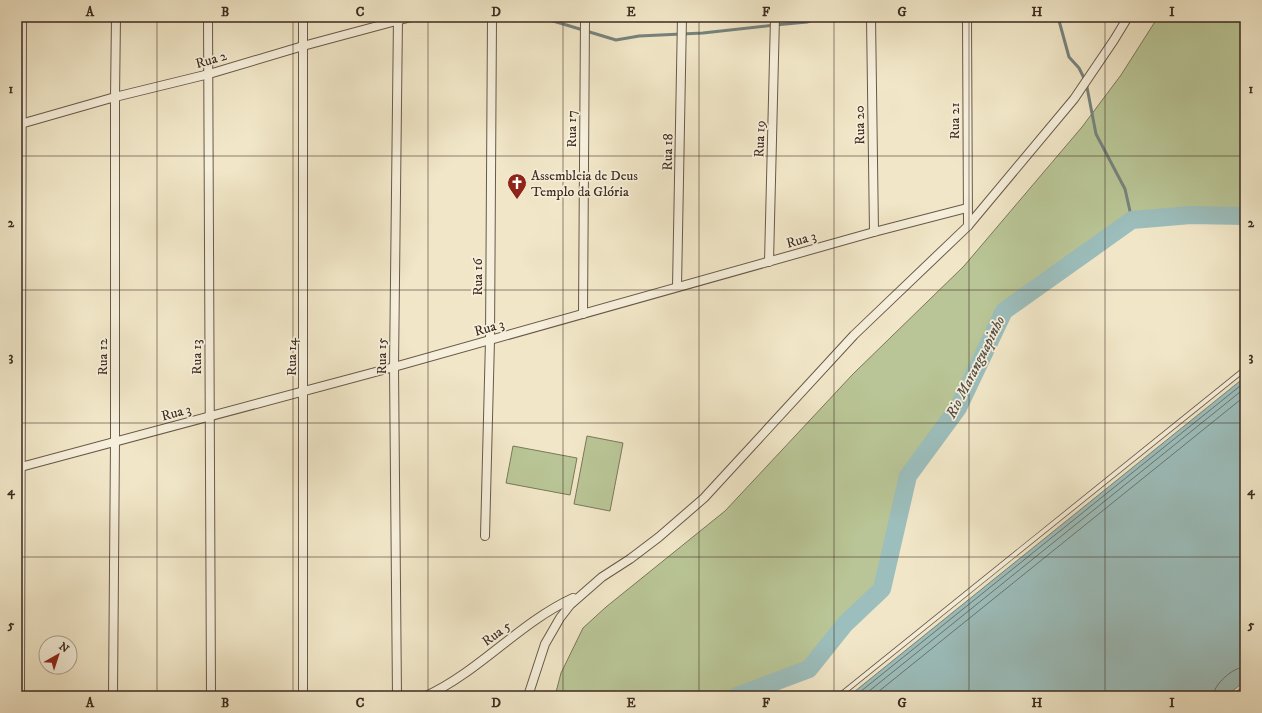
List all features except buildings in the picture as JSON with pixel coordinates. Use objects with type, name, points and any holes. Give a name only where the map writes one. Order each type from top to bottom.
[{"type":"street","points":[[20,696],[19,124],[22,17]]},
{"type":"street","name":"Rua 12","points":[[113,696],[116,17]]},
{"type":"street","name":"Rua 13","points":[[208,17],[211,696]]},
{"type":"street","name":"Rua 14","points":[[303,17],[303,696]]},
{"type":"street","name":"Rua 2","points":[[19,124],[115,97],[209,74],[398,19],[411,17]]},
{"type":"street","name":"Rua 16","points":[[485,536],[490,340],[492,17]]},
{"type":"street","name":"Rua 17","points":[[583,314],[585,17]]},
{"type":"street","name":"Rua 18","points":[[677,287],[683,34],[682,17]]},
{"type":"street","name":"Rua 19","points":[[769,262],[775,17]]},
{"type":"street","name":"Rua 20","points":[[871,17],[874,232]]},
{"type":"street","name":"Rua 21","points":[[967,17],[968,226]]},
{"type":"street","points":[[528,696],[546,644],[560,618],[570,605],[602,577],[630,559],[659,537],[704,498],[854,335],[968,226],[1074,99],[1128,17]]},
{"type":"street","name":"Rua 15","points":[[397,696],[394,367],[398,19]]},
{"type":"street","name":"Rua 3","points":[[19,468],[394,367],[874,232],[967,208]]},
{"type":"street","name":"Rua 5","points":[[426,696],[444,687],[464,674],[542,615],[583,594]]},
{"type":"lane","points":[[838,696],[1245,368]]},
{"type":"lane","points":[[1235,696],[1245,688]]},
{"type":"green space","points":[[1158,17],[1245,17],[1245,216],[1191,215],[1132,220],[1004,311],[958,408],[909,476],[882,589],[845,624],[809,669],[737,696],[555,696],[561,673],[583,628],[606,607],[725,511],[853,374],[964,266],[1082,127],[1121,75]]},
{"type":"green space","points":[[587,436],[623,443],[610,511],[574,504]]},
{"type":"green space","points":[[513,446],[577,458],[570,495],[506,483]]},
{"type":"water","points":[[1245,377],[1245,681],[1226,696],[849,696]]},
{"type":"waterway","points":[[540,17],[616,40],[639,36],[703,33],[807,22],[821,17]]},
{"type":"waterway","points":[[1058,17],[1069,57],[1079,68],[1086,82],[1096,134],[1125,189],[1132,220]]},
{"type":"waterway","name":"Rio Maranguapinho","points":[[737,696],[809,669],[845,624],[882,589],[908,476],[958,408],[1004,311],[1132,220],[1191,215],[1245,216]]},
{"type":"place","name":"Assembleia de Deus Templo da Glória","points":[[517,200]]}]
